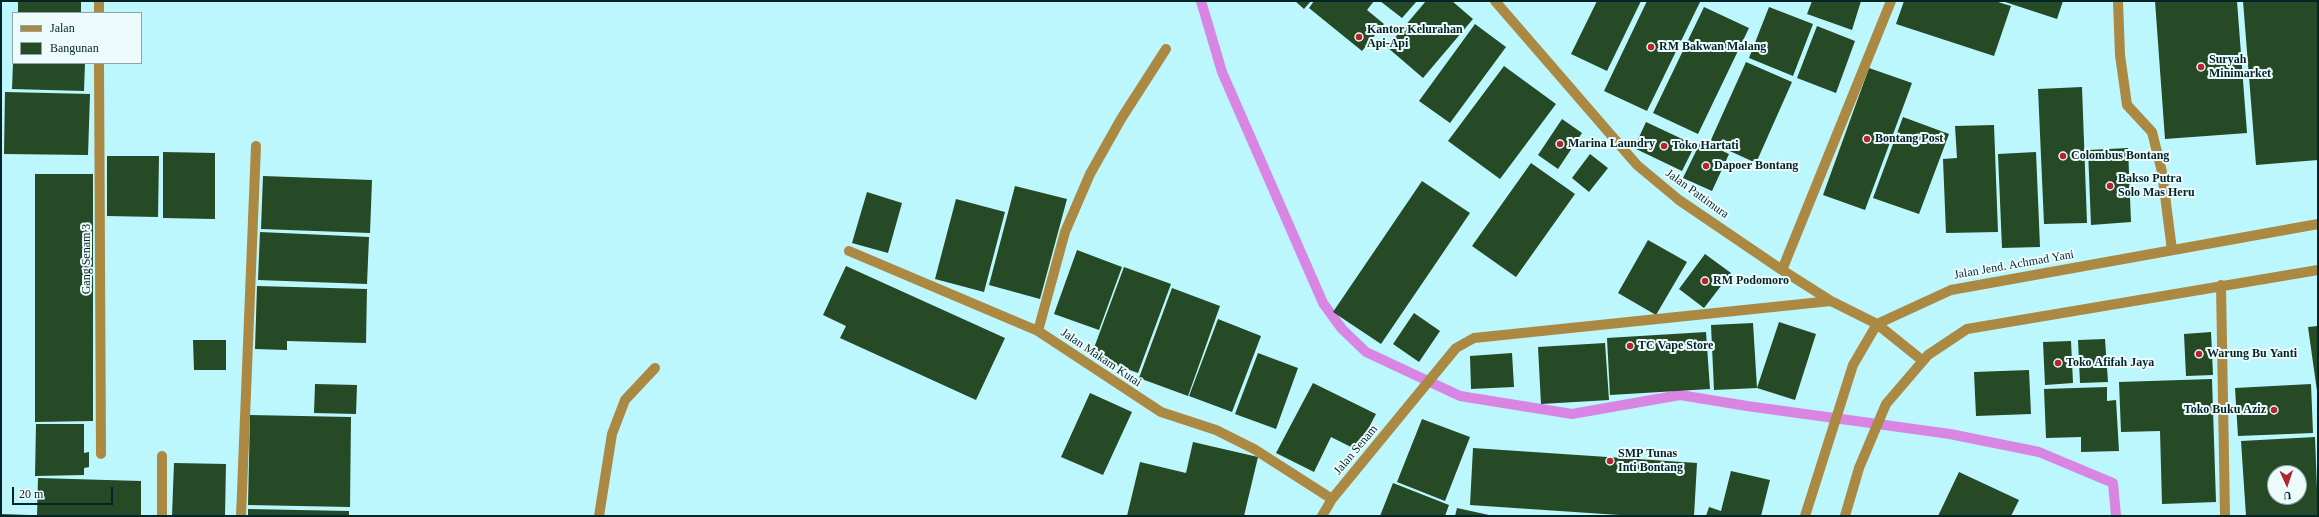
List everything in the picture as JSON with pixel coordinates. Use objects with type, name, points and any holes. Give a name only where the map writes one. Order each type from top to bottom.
[{"type":"street","points":[[99,1],[99,12]]},
{"type":"street","name":"Jalan Pattimura","points":[[1495,1],[1637,165],[1679,200],[1782,270],[1831,301],[1877,324],[1923,361]]},
{"type":"street","points":[[1782,270],[1891,1]]},
{"type":"street","points":[[2118,1],[2120,54],[2127,105],[2152,132],[2162,172],[2172,250]]},
{"type":"street","points":[[1038,331],[1065,232],[1090,174],[1121,119],[1166,49]]},
{"type":"street","name":"Gang Senam 3","points":[[99,64],[101,454]]},
{"type":"street","points":[[241,516],[256,146]]},
{"type":"street","name":"Jalan Jend. Achmad Yani","points":[[1877,324],[1951,290],[2318,224]]},
{"type":"street","name":"Jalan Makam Kutai","points":[[849,251],[1038,331],[1161,412],[1216,430],[1254,449],[1332,499]]},
{"type":"street","points":[[1845,516],[1859,468],[1886,404],[1923,361],[1967,329],[2221,285],[2318,270]]},
{"type":"street","points":[[2221,285],[2225,516]]},
{"type":"street","name":"Jalan Senam","points":[[1322,516],[1332,499],[1456,348],[1474,338],[1831,301]]},
{"type":"street","points":[[1805,516],[1853,365],[1877,324]]},
{"type":"street","points":[[599,516],[612,434],[622,407],[625,400],[654,368]]},
{"type":"street","points":[[162,456],[162,516]]},
{"type":"building","points":[[18,1],[81,1],[81,12],[18,12]]},
{"type":"building","points":[[1295,1],[1311,1],[1304,9]]},
{"type":"building","name":"Kantor Kelurahan Api-Api","points":[[1314,1],[1374,1],[1367,10],[1384,24],[1362,51],[1309,8]]},
{"type":"building","name":"Kantor Kelurahan Api-Api","points":[[1380,1],[1417,1],[1402,18]]},
{"type":"building","points":[[1426,1],[1452,1],[1473,19],[1423,78],[1387,47]]},
{"type":"building","points":[[1597,1],[1641,1],[1607,71],[1571,54]]},
{"type":"building","name":"RM Bakwan Malang","points":[[1647,1],[1700,2],[1647,111],[1604,91]]},
{"type":"building","points":[[1812,1],[1861,1],[1852,30],[1807,14]]},
{"type":"building","points":[[1904,1],[1995,1],[2011,6],[1994,56],[1896,24]]},
{"type":"building","points":[[2002,1],[2063,1],[2057,19]]},
{"type":"building","name":"Suryah Minimarket","points":[[2155,1],[2237,1],[2247,133],[2165,139]]},
{"type":"building","points":[[2243,1],[2318,1],[2318,160],[2256,165]]},
{"type":"building","points":[[1704,7],[1749,28],[1698,134],[1653,113]]},
{"type":"building","points":[[1769,7],[1813,24],[1793,76],[1749,58]]},
{"type":"building","points":[[1475,24],[1506,47],[1450,123],[1419,101]]},
{"type":"building","points":[[1817,26],[1855,41],[1836,93],[1797,78]]},
{"type":"building","points":[[1746,62],[1792,82],[1756,163],[1710,142]]},
{"type":"building","points":[[13,64],[85,64],[84,91],[12,89]]},
{"type":"building","points":[[1504,66],[1556,104],[1500,179],[1448,141]]},
{"type":"building","name":"Bontang Post","points":[[1869,68],[1912,83],[1865,210],[1823,195]]},
{"type":"building","name":"Colombus Bontang","points":[[2082,87],[2087,223],[2044,224],[2038,89]]},
{"type":"building","points":[[5,92],[90,94],[88,155],[4,154]]},
{"type":"building","points":[[1903,117],[1949,134],[1919,214],[1873,198]]},
{"type":"building","name":"Marina Laundry","points":[[1562,119],[1582,133],[1558,169],[1538,155]]},
{"type":"building","name":"Toko Hartati","points":[[1646,122],[1695,145],[1682,171],[1634,148]]},
{"type":"building","points":[[1994,125],[1998,232],[1946,233],[1943,159],[1957,158],[1955,126]]},
{"type":"building","name":"Dapoer Bontang","points":[[1701,141],[1729,154],[1712,191],[1683,178]]},
{"type":"building","name":"Bakso Putra Solo Mas Heru","points":[[2128,148],[2131,222],[2091,225],[2088,150]]},
{"type":"building","points":[[163,152],[215,153],[215,219],[163,218]]},
{"type":"building","points":[[2036,152],[2040,247],[2002,248],[1998,154]]},
{"type":"building","points":[[1590,154],[1608,168],[1589,192],[1572,178]]},
{"type":"building","points":[[107,156],[159,156],[158,217],[107,216]]},
{"type":"building","points":[[1531,163],[1575,194],[1516,277],[1472,246]]},
{"type":"building","points":[[35,174],[93,174],[93,421],[35,422]]},
{"type":"building","points":[[263,176],[372,180],[370,233],[261,229]]},
{"type":"building","points":[[1422,181],[1470,213],[1381,344],[1333,312]]},
{"type":"building","points":[[1015,186],[1067,199],[1040,299],[989,285]]},
{"type":"building","points":[[867,192],[902,203],[888,253],[852,243]]},
{"type":"building","points":[[956,199],[1005,212],[984,292],[935,279]]},
{"type":"building","points":[[260,232],[369,237],[367,284],[258,280]]},
{"type":"building","points":[[1648,240],[1687,262],[1656,315],[1618,293]]},
{"type":"building","points":[[1077,250],[1122,267],[1099,330],[1054,314]]},
{"type":"building","name":"RM Podomoro","points":[[1705,254],[1731,273],[1704,308],[1679,289]]},
{"type":"building","points":[[846,266],[1005,338],[976,400],[840,338],[846,326],[823,315]]},
{"type":"building","points":[[1124,267],[1171,284],[1138,373],[1091,356]]},
{"type":"building","points":[[257,286],[367,289],[366,343],[287,341],[287,350],[255,349]]},
{"type":"building","points":[[1172,288],[1220,306],[1188,396],[1139,378]]},
{"type":"building","points":[[1414,313],[1440,331],[1419,362],[1393,344]]},
{"type":"building","points":[[1218,319],[1261,336],[1232,412],[1189,396]]},
{"type":"building","points":[[1779,322],[1816,334],[1795,400],[1757,388]]},
{"type":"building","points":[[1753,323],[1757,388],[1714,390],[1711,325]]},
{"type":"building","points":[[2318,326],[2318,391],[2317,391],[2308,327]]},
{"type":"building","points":[[1706,332],[1710,389],[1610,395],[1607,338]]},
{"type":"building","name":"Warung Bu Yanti","points":[[2211,332],[2213,375],[2186,376],[2184,334]]},
{"type":"building","points":[[2105,339],[2108,382],[2080,383],[2078,340]]},
{"type":"building","points":[[193,340],[226,340],[226,370],[194,370]]},
{"type":"building","name":"Toko Afifah Jaya","points":[[2071,341],[2073,383],[2045,385],[2043,342]]},
{"type":"building","points":[[1605,343],[1609,400],[1541,404],[1538,347]]},
{"type":"building","points":[[1258,353],[1298,368],[1276,429],[1235,414]]},
{"type":"building","points":[[1512,353],[1514,387],[1471,389],[1470,356]]},
{"type":"building","points":[[2029,370],[2031,414],[1976,416],[1974,372]]},
{"type":"building","points":[[2212,379],[2216,502],[2162,504],[2160,431],[2121,432],[2119,382]]},
{"type":"building","points":[[1313,383],[1376,414],[1357,450],[1331,437],[1314,472],[1276,453]]},
{"type":"building","points":[[315,384],[357,385],[356,414],[314,413]]},
{"type":"building","name":"Toko Buku Aziz","points":[[2311,384],[2313,433],[2238,436],[2235,388]]},
{"type":"building","points":[[2107,387],[2107,401],[2116,400],[2119,451],[2081,452],[2081,437],[2046,438],[2044,389]]},
{"type":"building","points":[[1090,393],[1132,412],[1103,475],[1061,457]]},
{"type":"building","points":[[250,415],[351,417],[350,507],[248,505]]},
{"type":"building","points":[[1422,419],[1470,437],[1445,501],[1397,482]]},
{"type":"building","points":[[36,424],[84,424],[84,453],[89,452],[89,467],[84,468],[84,475],[35,476]]},
{"type":"building","points":[[2315,437],[2318,516],[2246,516],[2241,441]]},
{"type":"building","points":[[1193,442],[1258,457],[1244,516],[1127,516],[1140,462],[1186,473]]},
{"type":"building","points":[[1473,448],[1697,463],[1694,516],[1634,516],[1470,505]]},
{"type":"building","points":[[174,463],[226,464],[225,516],[172,516]]},
{"type":"building","points":[[1731,471],[1770,480],[1761,516],[1706,516],[1709,507],[1721,511]]},
{"type":"building","points":[[1959,472],[2019,500],[2011,516],[1938,516]]},
{"type":"building","points":[[38,478],[141,481],[141,516],[37,516]]},
{"type":"building","points":[[1393,483],[1449,505],[1445,516],[1380,516]]},
{"type":"building","points":[[1457,508],[1489,515],[1489,516],[1455,516]]},
{"type":"building","points":[[248,509],[349,511],[349,516],[248,516]]},
{"type":"building","points":[[1,514],[28,515],[28,516],[1,516]]},
{"type":"waterway","points":[[1201,1],[1222,72],[1323,303],[1342,329],[1366,352],[1460,396],[1572,414],[1680,395],[1747,406],[1950,434],[2039,452],[2113,483],[2116,516]]},
{"type":"place","name":"Kantor Kelurahan Api-Api","points":[[1359,37]]},
{"type":"place","name":"RM Bakwan Malang","points":[[1651,47]]},
{"type":"place","name":"Suryah Minimarket","points":[[2201,67]]},
{"type":"place","name":"Bontang Post","points":[[1867,139]]},
{"type":"place","name":"Marina Laundry","points":[[1560,144]]},
{"type":"place","name":"Toko Hartati","points":[[1664,146]]},
{"type":"place","name":"Colombus Bontang","points":[[2063,156]]},
{"type":"place","name":"Dapoer Bontang","points":[[1706,166]]},
{"type":"place","name":"Bakso Putra Solo Mas Heru","points":[[2110,186]]},
{"type":"place","name":"RM Podomoro","points":[[1705,281]]},
{"type":"place","name":"TC Vape Store","points":[[1630,346]]},
{"type":"place","name":"Warung Bu Yanti","points":[[2199,354]]},
{"type":"place","name":"Toko Afifah Jaya","points":[[2058,363]]},
{"type":"place","name":"Toko Buku Aziz","points":[[2274,410]]},
{"type":"place","name":"SMP Tunas Inti Bontang","points":[[1610,461]]}]
